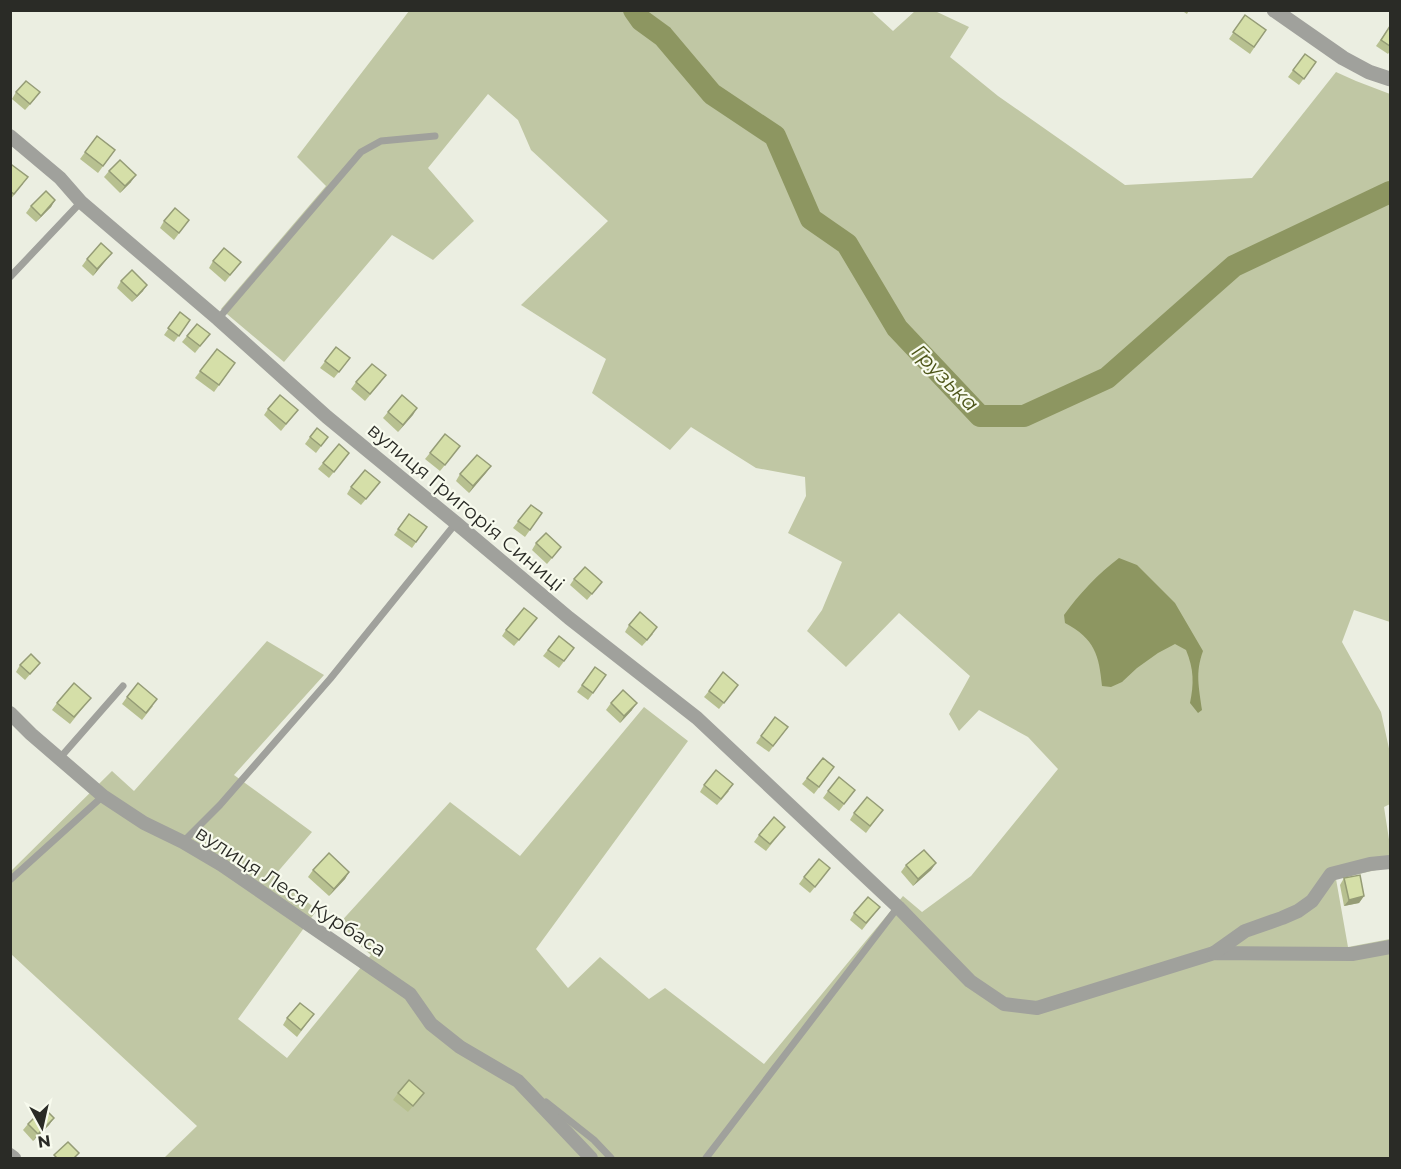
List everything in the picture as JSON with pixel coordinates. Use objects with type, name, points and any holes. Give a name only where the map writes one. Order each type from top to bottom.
[{"type":"street","points":[[1274,10],[1343,58],[1369,72],[1390,79]]},
{"type":"street","name":"вулиця Григорія Синиці","points":[[10,136],[60,178],[81,202],[218,319],[327,417],[569,618],[697,718],[898,907],[970,981],[1004,1004],[1037,1008],[1214,953]]},
{"type":"street","name":"вулиця Леся Курбаса","points":[[10,713],[103,796],[144,823],[222,865],[410,994],[431,1024],[460,1047],[518,1081],[591,1158]]},
{"type":"street","points":[[1214,953],[1245,931],[1282,918],[1312,901],[1331,874],[1370,864],[1390,862]]},
{"type":"street","points":[[1214,953],[1352,954],[1390,947]]},
{"type":"street","points":[[10,1155],[14,1158]]},
{"type":"lane","points":[[218,319],[361,152],[381,141],[435,136]]},
{"type":"lane","points":[[10,277],[81,202]]},
{"type":"lane","points":[[183,842],[220,805],[330,679],[456,523]]},
{"type":"lane","points":[[59,759],[123,687]]},
{"type":"lane","points":[[10,880],[103,796]]},
{"type":"lane","points":[[706,1158],[898,907]]},
{"type":"lane","points":[[518,1081],[594,1140],[611,1158]]},
{"type":"shaded area","points":[[870,10],[893,31],[915,11],[935,11],[969,27],[950,57],[998,96],[1125,185],[1252,178],[1336,72],[1390,94],[1390,622],[1354,610],[1342,642],[1381,712],[1390,753],[1390,804],[1384,807],[1390,846],[1390,867],[1336,879],[1348,947],[1390,939],[1390,1158],[164,1158],[197,1126],[11,954],[10,872],[112,771],[134,791],[267,641],[324,675],[234,775],[312,832],[275,875],[317,910],[238,1019],[287,1058],[371,955],[337,926],[450,802],[520,856],[644,707],[688,741],[536,949],[568,988],[600,957],[649,999],[665,988],[764,1064],[903,896],[922,912],[971,876],[1058,769],[1028,737],[979,710],[959,731],[949,714],[970,676],[899,613],[846,667],[807,631],[822,610],[842,562],[788,533],[806,496],[805,477],[756,468],[691,427],[670,450],[592,393],[606,359],[521,305],[608,221],[531,150],[518,120],[488,94],[428,168],[474,221],[433,260],[392,235],[284,362],[221,309],[326,186],[297,157],[409,11]]},
{"type":"shaded area","points":[[1119,558],[1137,565],[1175,603],[1203,651],[1198,673],[1202,710],[1198,713],[1190,703],[1193,677],[1186,650],[1175,644],[1137,668],[1122,682],[1111,687],[1102,686],[1094,649],[1083,635],[1065,623],[1064,615],[1076,599]]},
{"type":"building","points":[[1245,15],[1266,30],[1254,47],[1233,32]]},
{"type":"building","points":[[1390,26],[1390,46],[1381,40]]},
{"type":"building","points":[[1305,54],[1316,62],[1304,79],[1293,70]]},
{"type":"building","points":[[26,81],[40,92],[30,104],[16,92]]},
{"type":"building","points":[[97,136],[115,150],[103,166],[85,152]]},
{"type":"building","points":[[120,160],[136,175],[125,186],[109,171]]},
{"type":"building","points":[[12,165],[28,177],[14,194],[10,191],[10,167]]},
{"type":"building","points":[[46,191],[55,200],[41,216],[31,206]]},
{"type":"building","points":[[175,208],[189,220],[179,233],[164,221]]},
{"type":"building","points":[[101,243],[112,253],[97,269],[87,259]]},
{"type":"building","points":[[224,248],[241,262],[230,275],[213,261]]},
{"type":"building","points":[[132,270],[147,285],[137,296],[121,281]]},
{"type":"building","points":[[180,312],[190,320],[179,336],[168,328]]},
{"type":"building","points":[[197,324],[210,334],[200,346],[187,336]]},
{"type":"building","points":[[336,347],[350,358],[339,372],[325,361]]},
{"type":"building","points":[[217,349],[235,363],[219,385],[200,371]]},
{"type":"building","points":[[372,364],[386,375],[370,394],[356,382]]},
{"type":"building","points":[[280,395],[298,410],[286,424],[268,409]]},
{"type":"building","points":[[402,395],[417,408],[403,425],[388,412]]},
{"type":"building","points":[[317,428],[328,437],[321,446],[310,437]]},
{"type":"building","points":[[445,434],[460,446],[445,465],[430,453]]},
{"type":"building","points":[[339,444],[349,453],[334,472],[323,463]]},
{"type":"building","points":[[477,455],[491,466],[473,486],[460,474]]},
{"type":"building","points":[[365,470],[380,482],[366,499],[351,487]]},
{"type":"building","points":[[531,505],[542,513],[530,530],[518,521]]},
{"type":"building","points":[[409,514],[427,527],[416,542],[398,529]]},
{"type":"building","points":[[546,533],[561,547],[552,558],[536,543]]},
{"type":"building","points":[[585,567],[602,582],[592,594],[574,579]]},
{"type":"building","points":[[524,608],[537,618],[519,640],[506,630]]},
{"type":"building","points":[[640,612],[657,627],[647,640],[629,625]]},
{"type":"building","points":[[559,636],[574,648],[564,661],[548,650]]},
{"type":"building","points":[[31,654],[40,663],[30,674],[20,665]]},
{"type":"building","points":[[595,667],[606,675],[593,693],[582,685]]},
{"type":"building","points":[[723,672],[738,685],[724,703],[709,691]]},
{"type":"building","points":[[74,683],[91,698],[74,717],[57,703]]},
{"type":"building","points":[[138,683],[157,699],[146,713],[127,697]]},
{"type":"building","points":[[623,690],[637,703],[624,716],[611,703]]},
{"type":"building","points":[[775,717],[788,727],[773,746],[761,736]]},
{"type":"building","points":[[823,758],[834,767],[819,787],[807,778]]},
{"type":"building","points":[[716,770],[733,784],[721,799],[704,785]]},
{"type":"building","points":[[839,777],[855,790],[844,804],[828,791]]},
{"type":"building","points":[[867,797],[883,810],[870,826],[854,813]]},
{"type":"building","points":[[774,817],[785,827],[770,844],[759,835]]},
{"type":"building","points":[[924,850],[936,863],[918,879],[906,865]]},
{"type":"building","points":[[329,853],[349,872],[334,889],[313,870]]},
{"type":"building","points":[[819,859],[830,868],[815,887],[804,877]]},
{"type":"building","points":[[1360,875],[1364,896],[1349,900],[1344,878]]},
{"type":"building","points":[[868,897],[880,907],[866,923],[854,913]]},
{"type":"building","points":[[300,1003],[314,1014],[301,1030],[287,1018]]},
{"type":"building","points":[[409,1080],[424,1093],[413,1106],[398,1093]]},
{"type":"building","points":[[44,1108],[54,1118],[38,1134],[28,1124]]},
{"type":"building","points":[[68,1142],[79,1153],[74,1158],[57,1158],[54,1155]]},
{"type":"waterway","name":"Грузька","points":[[634,10],[641,20],[663,36],[712,94],[775,136],[811,219],[847,244],[897,328],[980,416],[1024,416],[1107,378],[1234,266],[1390,192]]}]
